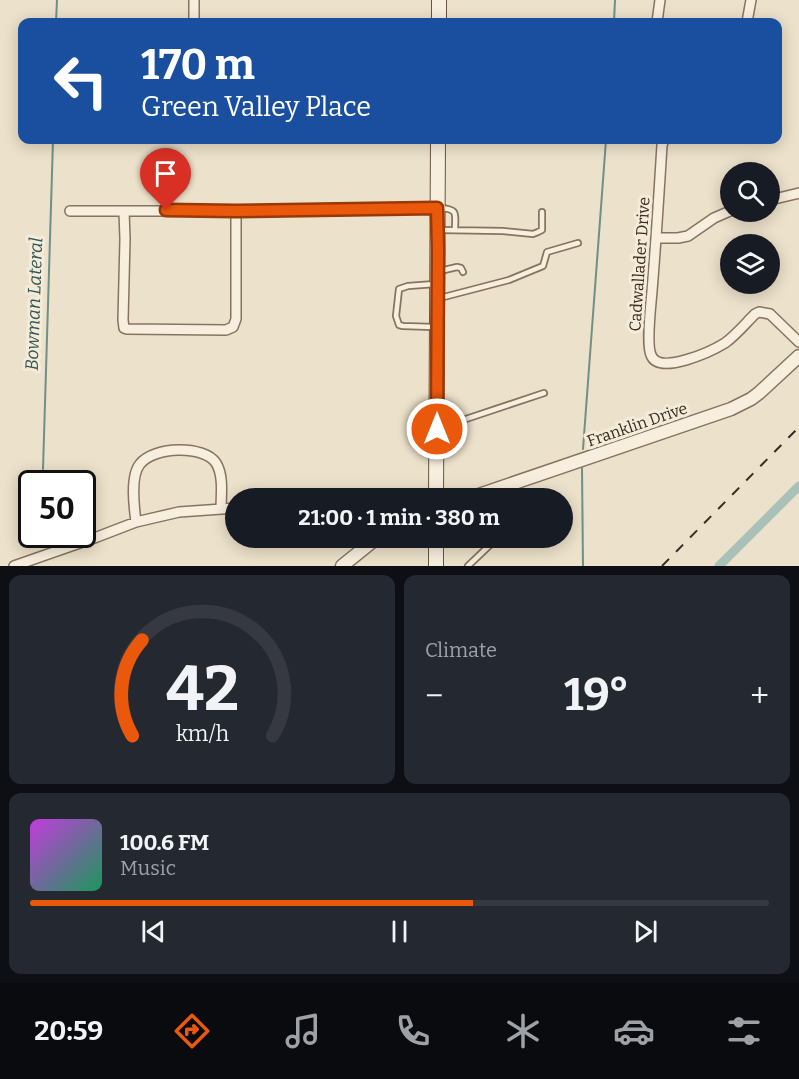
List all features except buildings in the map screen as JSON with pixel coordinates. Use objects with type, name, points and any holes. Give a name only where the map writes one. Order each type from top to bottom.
[{"type":"main road","points":[[439,0],[439,18]]},
{"type":"main road","points":[[436,488],[438,144]]},
{"type":"main road","points":[[435,566],[436,548]]},
{"type":"street","points":[[194,0],[194,18]]},
{"type":"street","points":[[658,18],[660,0]]},
{"type":"street","points":[[748,18],[751,0]]},
{"type":"street","name":"Cadwallader Drive","points":[[662,144],[649,346],[653,359],[664,364],[679,362],[716,348],[728,341],[759,312],[770,314],[799,342]]},
{"type":"street","points":[[780,198],[799,193]]},
{"type":"street","points":[[70,211],[437,208]]},
{"type":"street","points":[[124,211],[124,328],[226,330],[233,327],[236,319],[236,211]]},
{"type":"street","points":[[656,238],[688,236],[720,215]]},
{"type":"street","name":"Franklin Drive","points":[[509,488],[731,409],[759,393],[799,356]]},
{"type":"street","points":[[136,522],[133,493],[138,468],[147,458],[167,450],[199,453],[216,463],[220,472],[221,509]]},
{"type":"street","points":[[14,566],[136,522],[179,512],[225,509]]},
{"type":"street","points":[[342,566],[364,548]]},
{"type":"lane","points":[[437,208],[450,208],[454,211],[455,230]]},
{"type":"lane","points":[[438,230],[533,234],[542,230],[542,212]]},
{"type":"lane","points":[[437,299],[508,280],[543,266],[547,252],[578,243]]},
{"type":"lane","points":[[437,328],[399,325],[396,316],[399,289],[438,278],[457,267],[463,272]]},
{"type":"lane","points":[[466,283],[468,291]]},
{"type":"lane","points":[[437,429],[544,393]]},
{"type":"lane","points":[[468,566],[487,548]]},
{"type":"waterway","name":"Bowman Lateral","points":[[56,18],[57,0]]},
{"type":"waterway","points":[[614,18],[615,0]]},
{"type":"waterway","name":"Bowman Lateral","points":[[43,469],[53,144]]},
{"type":"waterway","points":[[583,449],[606,144]]},
{"type":"waterway","points":[[582,468],[583,566]]},
{"type":"waterway","points":[[719,566],[799,486]]},
{"type":"railway","points":[[662,566],[799,427]]},
{"type":"route","points":[[166,210],[437,208],[437,429]]}]
